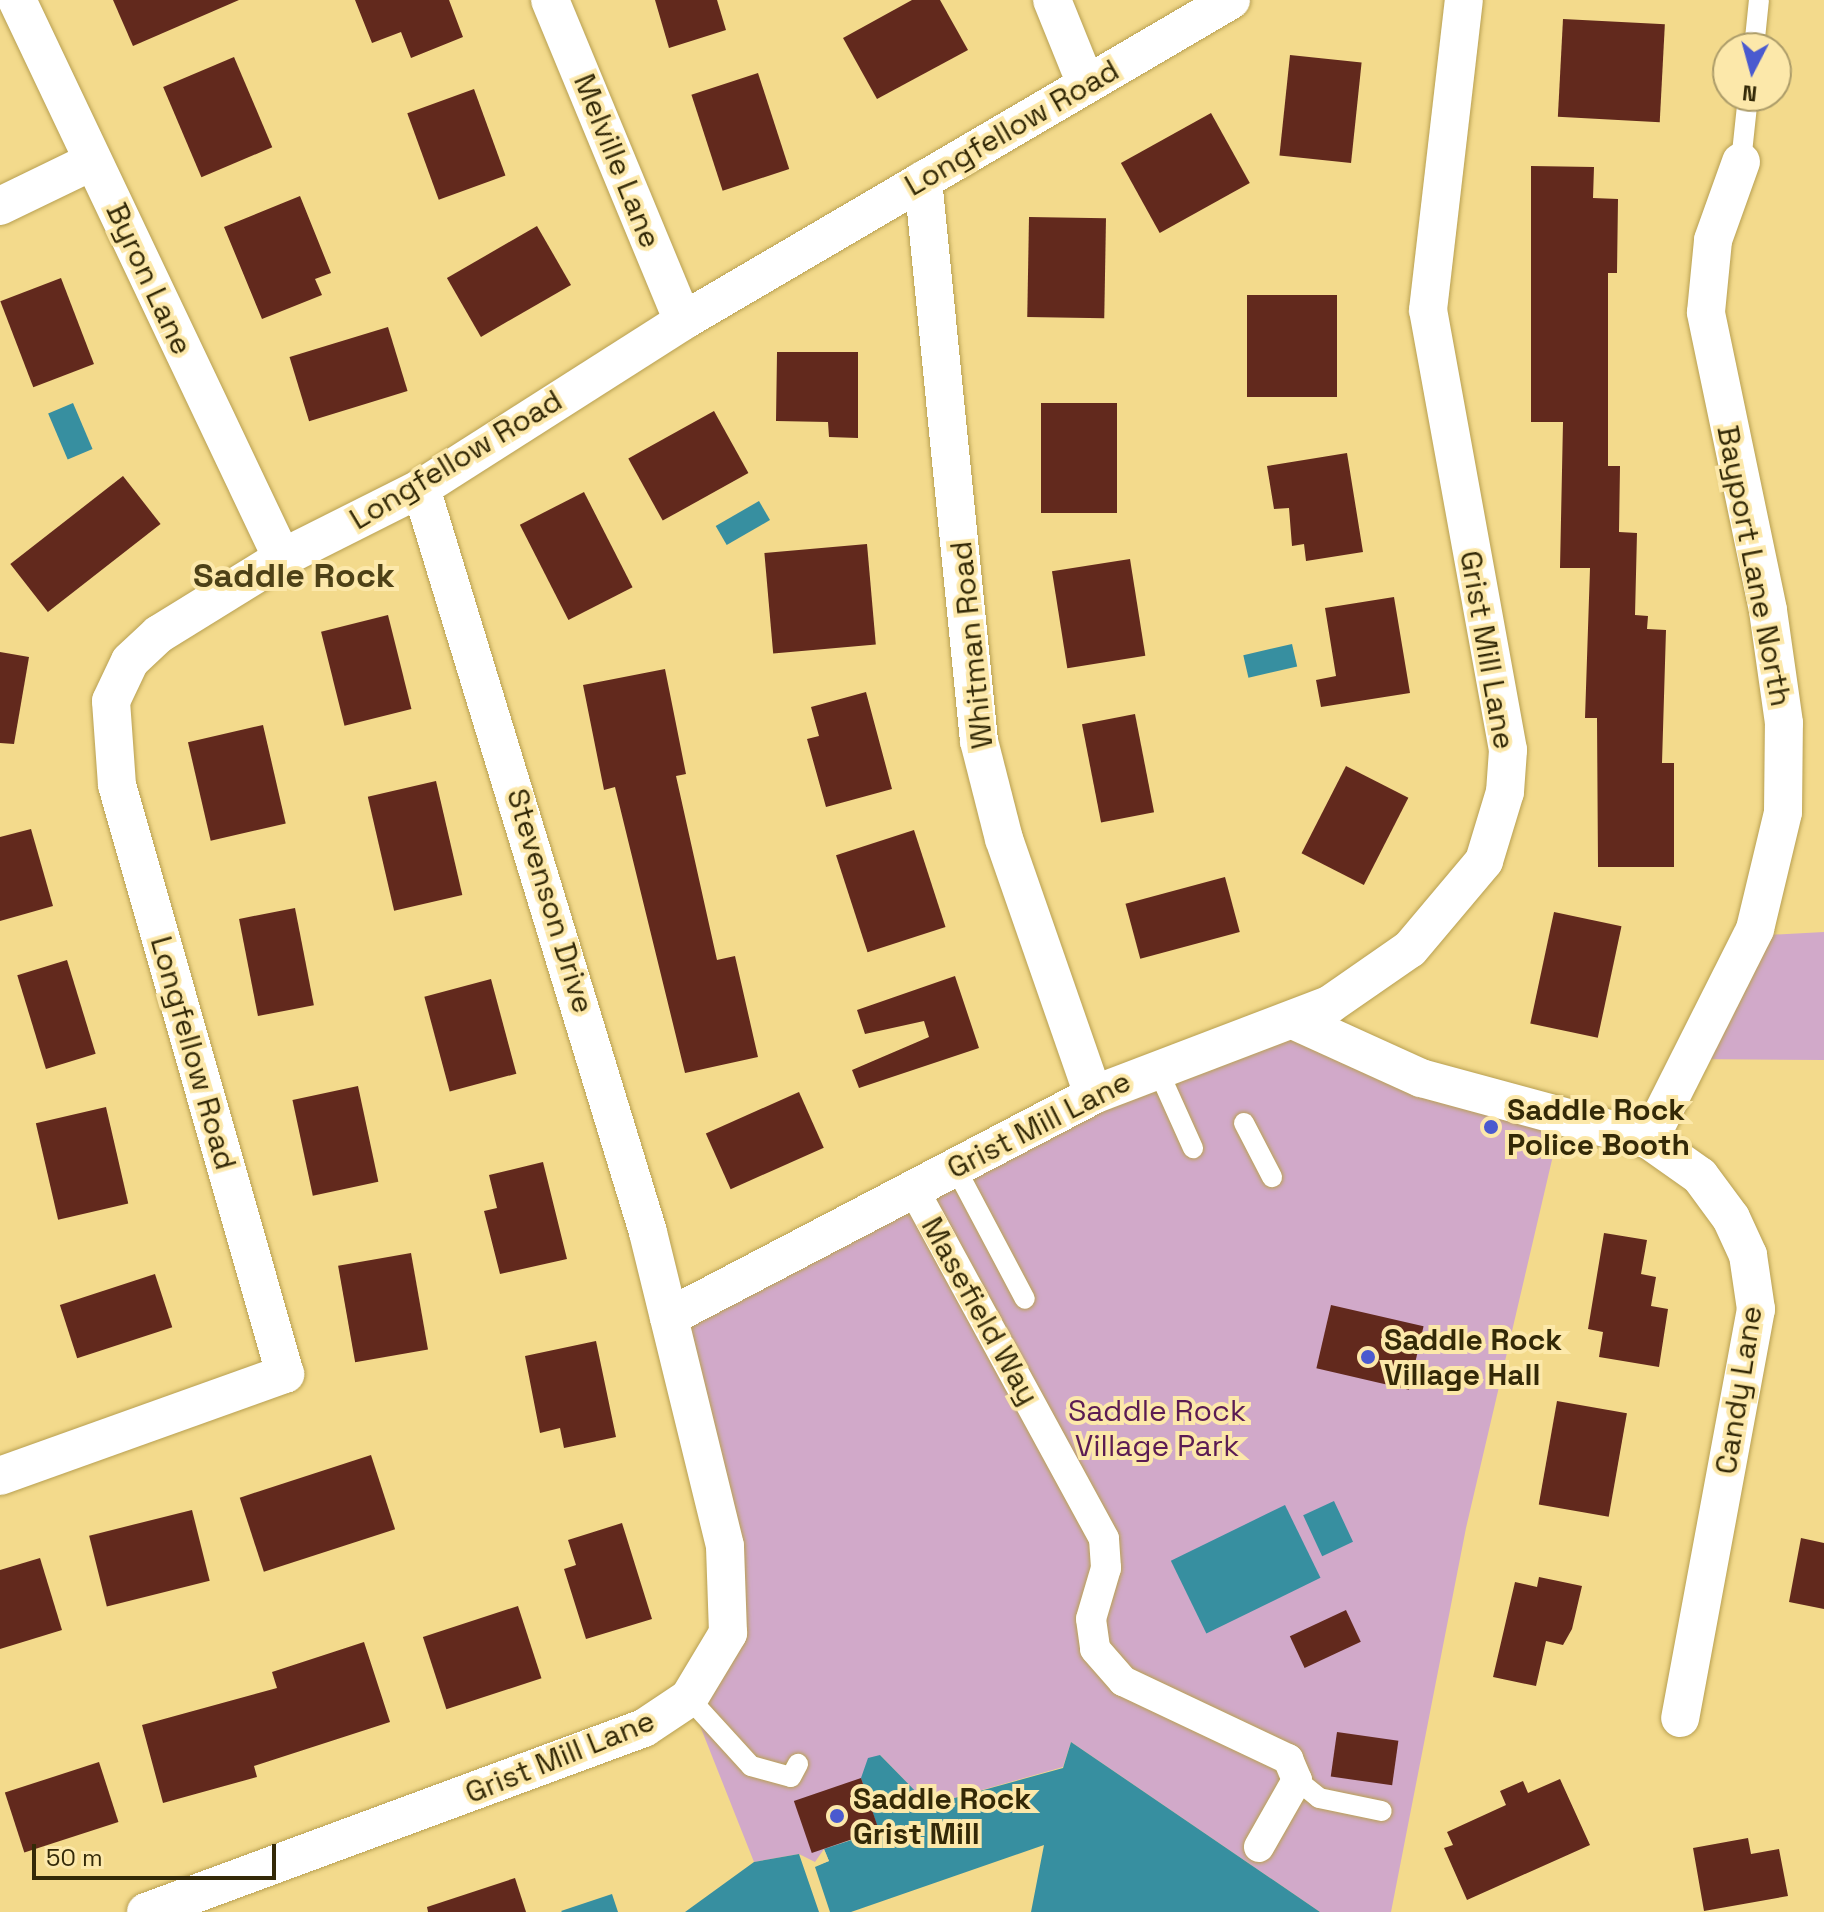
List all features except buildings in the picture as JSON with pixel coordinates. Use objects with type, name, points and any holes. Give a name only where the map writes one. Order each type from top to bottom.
[{"type":"street","name":"Byron Lane","points":[[17,0],[282,558]]},
{"type":"street","name":"Melville Lane","points":[[550,0],[683,321]]},
{"type":"street","points":[[1052,0],[1086,84]]},
{"type":"street","name":"Longfellow Road","points":[[0,1476],[285,1374],[109,736],[111,701],[130,661],[159,634],[282,558],[421,488],[683,321],[1231,0]]},
{"type":"street","name":"Grist Mill Lane","points":[[146,1912],[613,1742],[689,1698],[723,1651],[729,1585],[669,1317],[1093,1095],[1157,1068],[1293,1020],[1363,986],[1448,911],[1484,861],[1505,792],[1502,695],[1447,441],[1428,310],[1464,0]]},
{"type":"street","points":[[0,206],[93,161]]},
{"type":"street","name":"Bayport Lane North","points":[[1649,1140],[1755,929],[1783,812],[1784,723],[1768,610],[1706,312],[1713,240],[1741,162]]},
{"type":"street","name":"Whitman Road","points":[[923,180],[979,741],[1004,839],[1093,1095]]},
{"type":"street","name":"Stevenson Drive","points":[[421,488],[546,879],[669,1317]]},
{"type":"street","name":"Candy Lane","points":[[1293,1020],[1421,1078],[1649,1140],[1718,1196],[1755,1281],[1751,1341],[1680,1718]]},
{"type":"street","name":"Masefield Way","points":[[914,1190],[1104,1539],[1106,1568],[1091,1619],[1095,1649],[1123,1681],[1288,1759],[1297,1780]]},
{"type":"street","points":[[1259,1847],[1297,1780]]},
{"type":"lane","points":[[1756,32],[1759,0]]},
{"type":"lane","points":[[1741,162],[1746,112]]},
{"type":"lane","points":[[1157,1068],[1193,1148]]},
{"type":"lane","points":[[1244,1123],[1272,1177]]},
{"type":"lane","points":[[955,1167],[1025,1299]]},
{"type":"lane","points":[[689,1698],[751,1766],[791,1777],[798,1764]]},
{"type":"lane","name":"Masefield Way","points":[[1297,1780],[1319,1798],[1382,1811]]},
{"type":"green space","points":[[1824,932],[1824,1060],[1688,1059],[1748,936]]},
{"type":"green space","name":"Saddle Rock Village Park","points":[[1293,1020],[1562,1117],[1466,1528],[1391,1912],[1320,1912],[1071,1742],[1063,1767],[929,1805],[880,1755],[879,1830],[825,1849],[829,1861],[815,1866],[799,1854],[754,1862],[689,1698],[728,1633],[669,1317]]},
{"type":"water","points":[[73,403],[93,449],[68,460],[48,414]]},
{"type":"water","points":[[759,501],[770,520],[727,545],[716,526]]},
{"type":"water","points":[[1292,644],[1297,666],[1248,678],[1243,655]]},
{"type":"water","points":[[1334,1501],[1353,1542],[1322,1556],[1303,1515]]},
{"type":"water","points":[[1285,1505],[1321,1578],[1206,1633],[1171,1561]]},
{"type":"water","points":[[1071,1742],[1320,1912],[1031,1912],[1044,1845],[851,1912],[685,1912],[754,1862],[799,1854],[815,1866],[829,1861],[824,1849],[879,1831],[861,1778],[868,1758],[880,1755],[929,1805],[1063,1768]]},
{"type":"water","points":[[612,1894],[618,1912],[561,1911]]},
{"type":"pier","points":[[824,1849],[829,1861],[815,1867],[830,1912],[819,1912],[799,1854],[815,1862]]},
{"type":"place","name":"Saddle Rock Police Booth","points":[[1491,1127]]},
{"type":"place","name":"Saddle Rock Village Hall","points":[[1368,1357]]},
{"type":"place","name":"Saddle Rock Grist Mill","points":[[837,1816]]},
{"type":"district","name":"Saddle Rock","points":[[294,576]]}]
